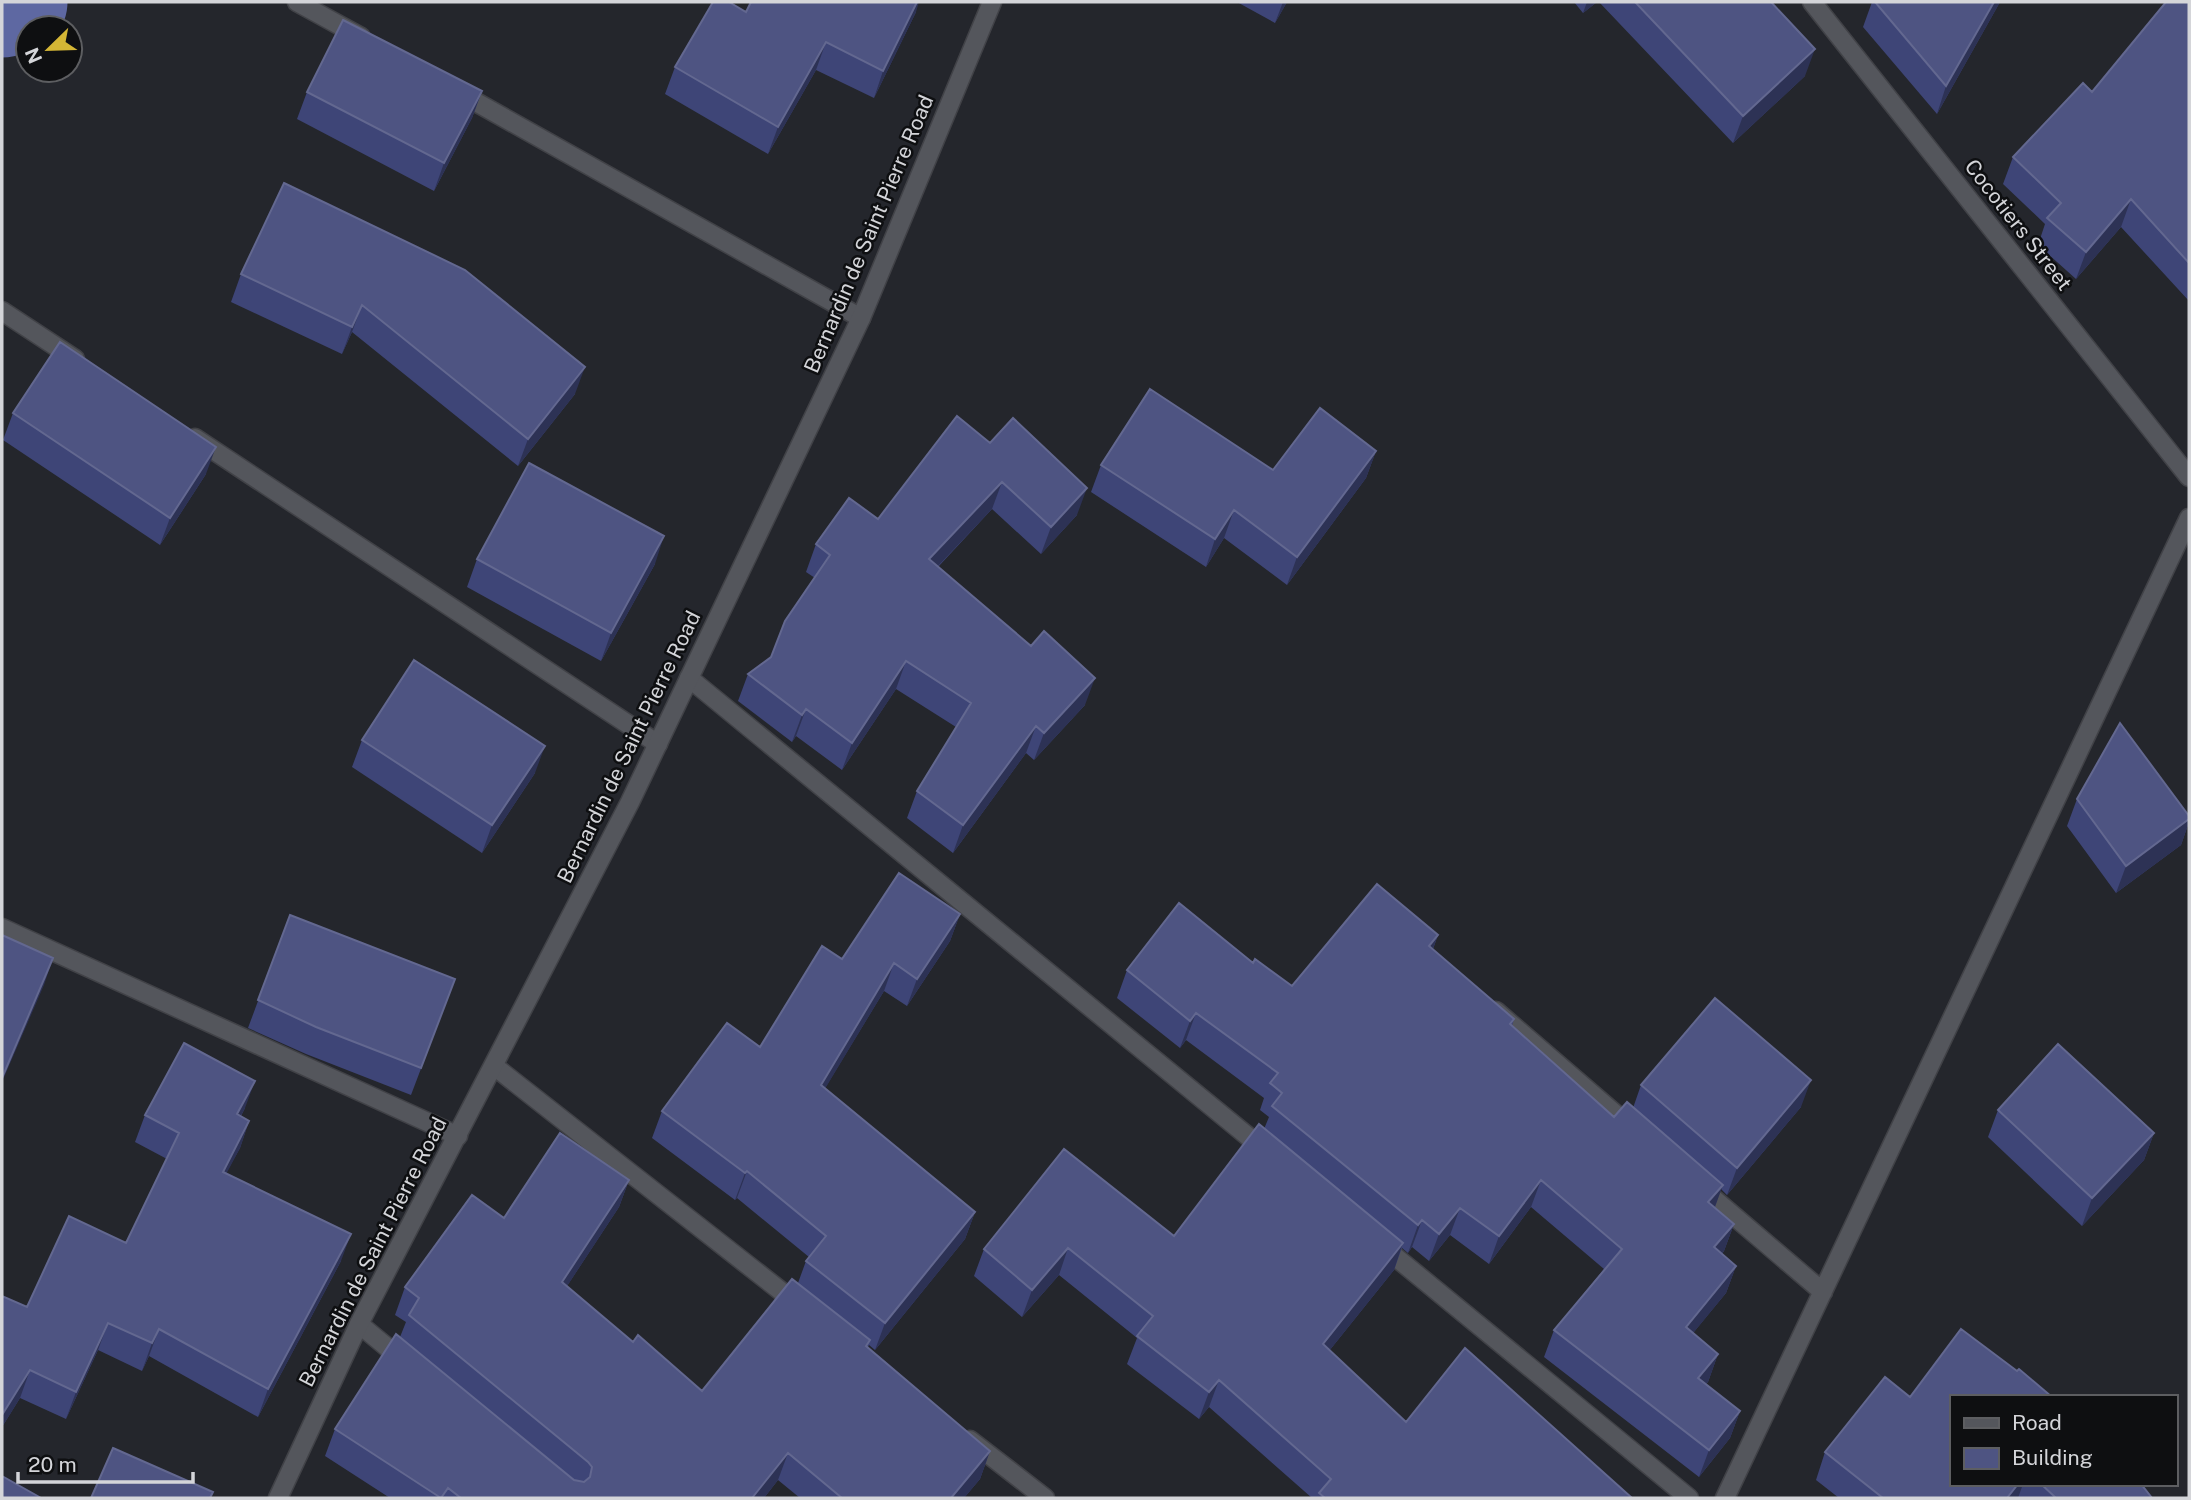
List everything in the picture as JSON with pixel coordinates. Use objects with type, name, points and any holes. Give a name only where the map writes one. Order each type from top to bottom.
[{"type":"street","points":[[297,2],[381,49]]},
{"type":"street","name":"Bernardin de Saint Pierre Road","points":[[278,1498],[359,1324],[494,1066],[657,744],[861,318],[992,2]]},
{"type":"street","name":"Cocotiers Street","points":[[1811,2],[2189,477]]},
{"type":"street","points":[[441,83],[861,318]]},
{"type":"street","points":[[2,311],[94,372]]},
{"type":"street","points":[[186,432],[657,744]]},
{"type":"street","points":[[1725,1498],[2189,518]]},
{"type":"street","points":[[689,678],[1281,1163]]},
{"type":"street","points":[[2,928],[458,1136]]},
{"type":"street","points":[[1496,1011],[1644,1138]]},
{"type":"street","points":[[494,1066],[818,1320]]},
{"type":"street","points":[[1686,1174],[1823,1292]]},
{"type":"street","points":[[1367,1234],[1689,1498]]},
{"type":"street","points":[[359,1324],[423,1376]]},
{"type":"street","points":[[958,1430],[1045,1498]]},
{"type":"building","points":[[713,2],[729,2],[746,12],[751,2],[917,2],[883,71],[826,42],[778,127],[675,67]]},
{"type":"building","points":[[1635,2],[1771,2],[1815,49],[1743,116]]},
{"type":"building","points":[[1875,2],[1994,2],[1946,86]]},
{"type":"building","points":[[2166,2],[2189,2],[2189,263],[2131,199],[2086,252],[2047,218],[2061,203],[2013,157],[2083,83],[2092,92]]},
{"type":"building","points":[[343,20],[482,91],[444,163],[307,92]]},
{"type":"building","points":[[284,183],[465,270],[585,367],[528,439],[362,305],[352,327],[241,274]]},
{"type":"building","points":[[60,342],[216,447],[170,518],[13,413]]},
{"type":"building","points":[[1150,389],[1273,470],[1320,408],[1376,451],[1297,557],[1234,510],[1215,539],[1101,465]]},
{"type":"building","points":[[957,416],[990,443],[1013,418],[1087,488],[1051,527],[1002,482],[929,559],[1031,646],[1044,631],[1095,678],[1044,733],[1036,726],[963,825],[917,791],[971,703],[906,661],[852,743],[806,709],[802,715],[748,674],[771,657],[785,621],[830,555],[816,544],[849,498],[878,519]]},
{"type":"building","points":[[529,463],[664,536],[611,633],[477,559]]},
{"type":"building","points":[[414,660],[545,746],[492,825],[362,740]]},
{"type":"building","points":[[2120,723],[2189,816],[2189,819],[2126,866],[2077,799]]},
{"type":"building","points":[[899,873],[960,914],[917,979],[894,963],[821,1085],[975,1212],[885,1323],[806,1261],[826,1236],[747,1171],[745,1173],[662,1111],[727,1023],[760,1047],[822,946],[842,959]]},
{"type":"building","points":[[1377,884],[1438,935],[1429,946],[1514,1019],[1510,1024],[1614,1117],[1627,1102],[1723,1185],[1708,1202],[1734,1224],[1714,1247],[1736,1266],[1686,1327],[1718,1354],[1698,1378],[1740,1411],[1709,1450],[1554,1330],[1622,1249],[1541,1180],[1499,1236],[1460,1208],[1439,1234],[1422,1220],[1418,1225],[1272,1106],[1282,1093],[1270,1083],[1278,1073],[1196,1013],[1190,1021],[1127,970],[1179,903],[1253,963],[1255,959],[1292,986]]},
{"type":"building","points":[[290,915],[455,979],[421,1068],[316,1027],[258,1000]]},
{"type":"building","points":[[2,935],[53,958],[2,1078]]},
{"type":"building","points":[[1715,998],[1811,1080],[1737,1168],[1641,1085]]},
{"type":"building","points":[[184,1043],[255,1081],[237,1114],[249,1121],[223,1172],[351,1234],[268,1389],[159,1329],[152,1343],[108,1323],[76,1392],[30,1370],[2,1415],[2,1296],[27,1307],[69,1216],[126,1243],[179,1133],[145,1115]]},
{"type":"building","points":[[2058,1044],[2154,1133],[2092,1198],[1998,1110]]},
{"type":"building","points":[[1259,1124],[1403,1243],[1323,1344],[1406,1422],[1465,1348],[1632,1498],[1325,1498],[1319,1493],[1331,1479],[1219,1380],[1209,1392],[1137,1336],[1153,1316],[1068,1248],[1032,1290],[984,1249],[1064,1149],[1174,1236]]},
{"type":"building","points":[[560,1133],[629,1180],[562,1282],[633,1342],[638,1335],[702,1391],[792,1279],[870,1340],[866,1346],[990,1451],[951,1498],[842,1498],[788,1453],[752,1498],[461,1498],[448,1488],[441,1498],[335,1429],[396,1334],[574,1480],[584,1482],[590,1477],[592,1467],[588,1462],[409,1315],[419,1298],[405,1287],[472,1195],[504,1218]]},
{"type":"building","points":[[1961,1329],[2017,1371],[2019,1369],[2050,1395],[1950,1395],[1950,1486],[2016,1486],[2007,1498],[1883,1498],[1825,1452],[1885,1377],[1910,1397]]},
{"type":"building","points":[[113,1448],[213,1492],[210,1498],[91,1498]]},
{"type":"building","points":[[2,1476],[41,1498],[2,1498]]},
{"type":"building","points":[[2043,1486],[2143,1486],[2152,1498],[2056,1498]]},
{"type":"waterway","points":[[2,5],[15,2]]}]
